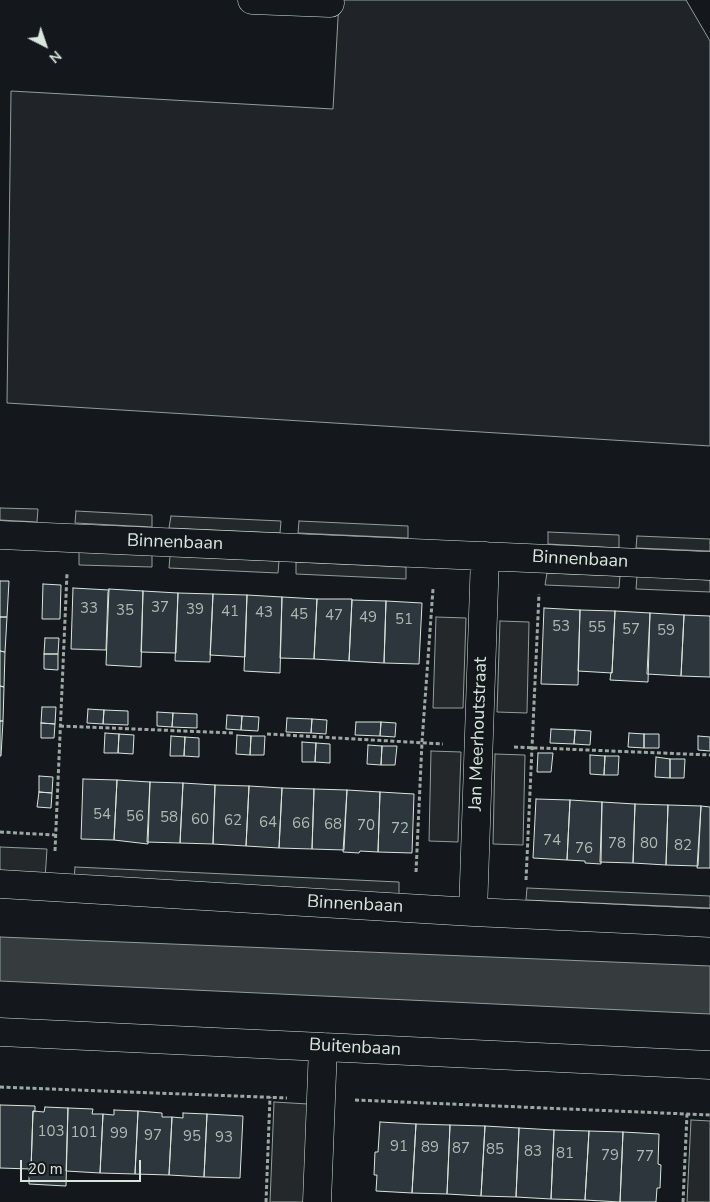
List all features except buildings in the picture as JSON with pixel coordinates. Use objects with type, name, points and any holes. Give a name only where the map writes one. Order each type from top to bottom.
[{"type":"street","points":[[252,0],[330,3]]},
{"type":"street","name":"Binnenbaan","points":[[0,536],[710,566]]},
{"type":"street","name":"Jan Meerhoutstraat","points":[[473,912],[485,556]]},
{"type":"street","name":"Binnenbaan","points":[[0,884],[473,912],[710,923]]},
{"type":"street","name":"Buitenbaan","points":[[0,1032],[710,1065]]},
{"type":"street","points":[[317,1202],[323,1047]]},
{"type":"path","points":[[53,887],[68,539]]},
{"type":"path","points":[[416,878],[422,742],[436,554]]},
{"type":"path","points":[[526,883],[542,558]]},
{"type":"path","points":[[60,726],[233,733]]},
{"type":"path","points":[[0,832],[55,835]]},
{"type":"path","points":[[266,1202],[270,1097]]},
{"type":"path","points":[[682,1202],[687,1114]]},
{"type":"shaded area","points":[[339,0],[686,0],[710,41],[710,446],[7,403],[11,91],[333,109]]},
{"type":"shaded area","points":[[0,508],[38,509],[37,522],[0,520]]},
{"type":"shaded area","points":[[76,511],[152,515],[152,527],[75,523]]},
{"type":"shaded area","points":[[171,516],[281,521],[280,533],[169,528]]},
{"type":"shaded area","points":[[299,521],[408,526],[408,538],[298,533]]},
{"type":"shaded area","points":[[548,532],[619,535],[619,548],[548,544]]},
{"type":"shaded area","points":[[637,536],[710,539],[710,551],[636,548]]},
{"type":"shaded area","points":[[79,552],[152,555],[152,567],[79,565]]},
{"type":"shaded area","points":[[170,556],[279,561],[278,573],[169,568]]},
{"type":"shaded area","points":[[296,562],[406,567],[406,579],[296,574]]},
{"type":"shaded area","points":[[547,573],[620,576],[619,588],[545,585]]},
{"type":"shaded area","points":[[637,576],[710,580],[710,592],[636,589]]},
{"type":"shaded area","points":[[436,617],[466,618],[463,708],[433,708]]},
{"type":"shaded area","points":[[500,621],[529,622],[527,713],[497,712]]},
{"type":"shaded area","points":[[431,751],[461,752],[458,842],[429,841]]},
{"type":"shaded area","points":[[495,754],[525,755],[523,845],[493,844]]},
{"type":"shaded area","points":[[0,847],[47,849],[45,879],[0,877]]},
{"type":"shaded area","points":[[75,867],[399,882],[399,895],[74,880]]},
{"type":"shaded area","points":[[527,888],[710,896],[710,908],[526,900]]},
{"type":"shaded area","points":[[0,937],[710,966],[710,1014],[0,981]]},
{"type":"shaded area","points":[[274,1102],[308,1104],[304,1202],[270,1202]]},
{"type":"shaded area","points":[[691,1120],[710,1121],[710,1202],[687,1202]]}]
